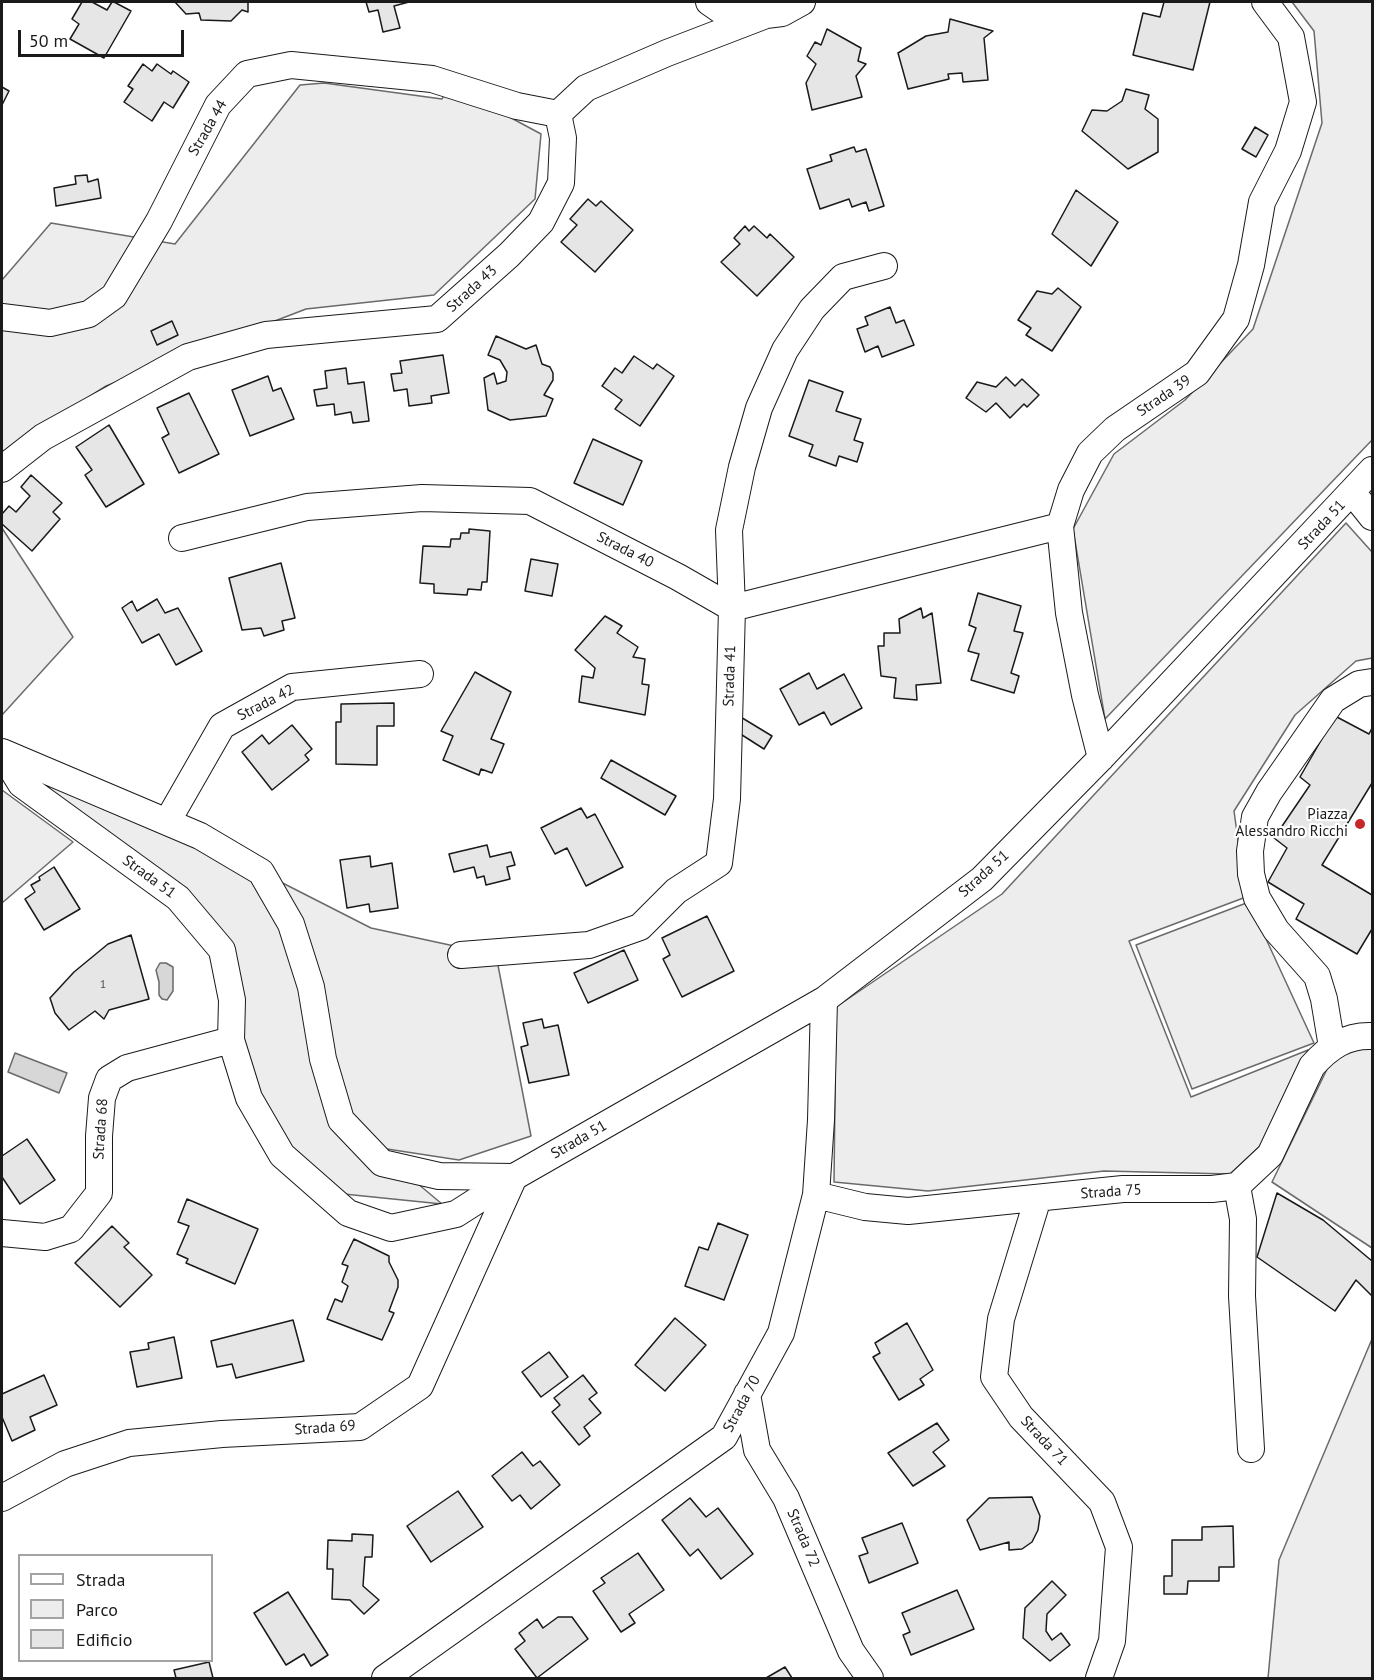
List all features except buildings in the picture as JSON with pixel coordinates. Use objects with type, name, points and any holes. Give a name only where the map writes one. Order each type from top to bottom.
[{"type":"street","points":[[709,2],[722,10],[766,15],[782,13],[802,2]]},
{"type":"street","name":"Strada 39","points":[[1101,758],[1085,694],[1069,613],[1060,526],[1071,490],[1090,453],[1115,429],[1197,374],[1236,319],[1251,265],[1262,202],[1288,151],[1303,102],[1291,37],[1265,2]]},
{"type":"street","points":[[558,114],[586,88],[667,53],[766,15]]},
{"type":"street","name":"Strada 44","points":[[2,317],[50,324],[89,314],[114,296],[159,221],[218,105],[247,74],[291,65],[432,80],[517,106],[558,114]]},
{"type":"street","name":"Strada 43","points":[[2,469],[43,437],[188,357],[266,335],[437,319],[509,255],[542,222],[561,183],[563,138],[558,114]]},
{"type":"street","name":"Strada 41","points":[[461,955],[589,945],[640,927],[676,891],[719,863],[727,799],[732,608],[729,530],[742,467],[759,408],[785,350],[812,309],[843,277],[884,266]]},
{"type":"street","name":"Strada 51","points":[[2,753],[21,784],[178,898],[222,950],[232,1000],[231,1040],[249,1098],[282,1155],[348,1213],[391,1228],[456,1214],[514,1177],[824,1000],[982,879],[1101,758],[1372,470]]},
{"type":"street","points":[[1352,492],[1372,517]]},
{"type":"street","name":"Strada 40","points":[[182,538],[307,507],[422,498],[530,501],[678,577],[732,608]]},
{"type":"street","points":[[732,608],[1060,526]]},
{"type":"street","name":"Strada 42","points":[[167,822],[222,726],[292,687],[420,674]]},
{"type":"street","points":[[1332,1047],[1324,999],[1317,976],[1276,930],[1257,898],[1251,874],[1250,851],[1255,817],[1269,792],[1333,700],[1359,684],[1372,682]]},
{"type":"street","name":"Strada 51","points":[[2,753],[200,836],[261,872],[291,924],[311,987],[323,1059],[341,1120],[382,1163],[439,1176],[514,1177]]},
{"type":"street","name":"Strada 70","points":[[385,1678],[724,1437],[781,1333],[816,1195],[822,1120],[824,1000]]},
{"type":"street","points":[[1251,1449],[1242,1296],[1243,1219],[1237,1186],[1270,1155],[1312,1066],[1332,1047],[1347,1038],[1372,1036]]},
{"type":"street","name":"Strada 68","points":[[2,1233],[45,1238],[71,1229],[99,1193],[102,1098],[109,1079],[127,1068],[231,1040]]},
{"type":"street","name":"Strada 69","points":[[2,1498],[65,1464],[129,1443],[222,1434],[360,1427],[420,1386],[514,1177]]},
{"type":"street","name":"Strada 75","points":[[816,1195],[865,1207],[908,1211],[1124,1189],[1212,1189],[1237,1186]]},
{"type":"street","name":"Strada 71","points":[[1038,1198],[1001,1319],[994,1377],[1021,1417],[1102,1502],[1119,1547],[1112,1641],[1099,1678]]},
{"type":"street","name":"Strada 72","points":[[747,1394],[757,1450],[786,1498],[851,1651],[870,1678]]},
{"type":"green space","points":[[1292,2],[1372,2],[1372,440],[1105,719],[1073,529],[1114,454],[1185,400],[1253,329],[1322,123],[1314,31]]},
{"type":"green space","points":[[324,83],[442,99],[450,85],[541,134],[535,199],[434,295],[306,309],[106,386],[2,453],[2,280],[51,223],[175,244],[300,85]]},
{"type":"green space","points":[[1346,523],[1372,552],[1372,658],[1356,661],[1295,715],[1234,811],[1246,897],[1129,941],[1191,1097],[1308,1050],[1261,1145],[1230,1174],[1104,1171],[928,1191],[834,1182],[836,1007],[1002,894]]},
{"type":"green space","points":[[2,528],[73,637],[2,715]]},
{"type":"green space","points":[[2,752],[261,872],[371,928],[496,955],[531,1136],[459,1160],[374,1147],[442,1204],[324,1192],[242,1078],[222,950]]},
{"type":"green space","points":[[2,790],[73,842],[2,903]]},
{"type":"green space","points":[[1249,902],[1314,1043],[1192,1089],[1136,945]]},
{"type":"green space","points":[[1372,1043],[1372,1248],[1272,1182],[1332,1059]]},
{"type":"green space","points":[[1372,1339],[1372,1678],[1268,1678],[1279,1560]]},
{"type":"shaded area","points":[[160,963],[173,967],[173,991],[167,1000],[162,999],[159,995],[156,970]]},
{"type":"shaded area","points":[[15,1053],[67,1073],[59,1093],[8,1072]]},
{"type":"place","name":"Piazza Alessandro Ricchi","points":[[1360,824]]}]
